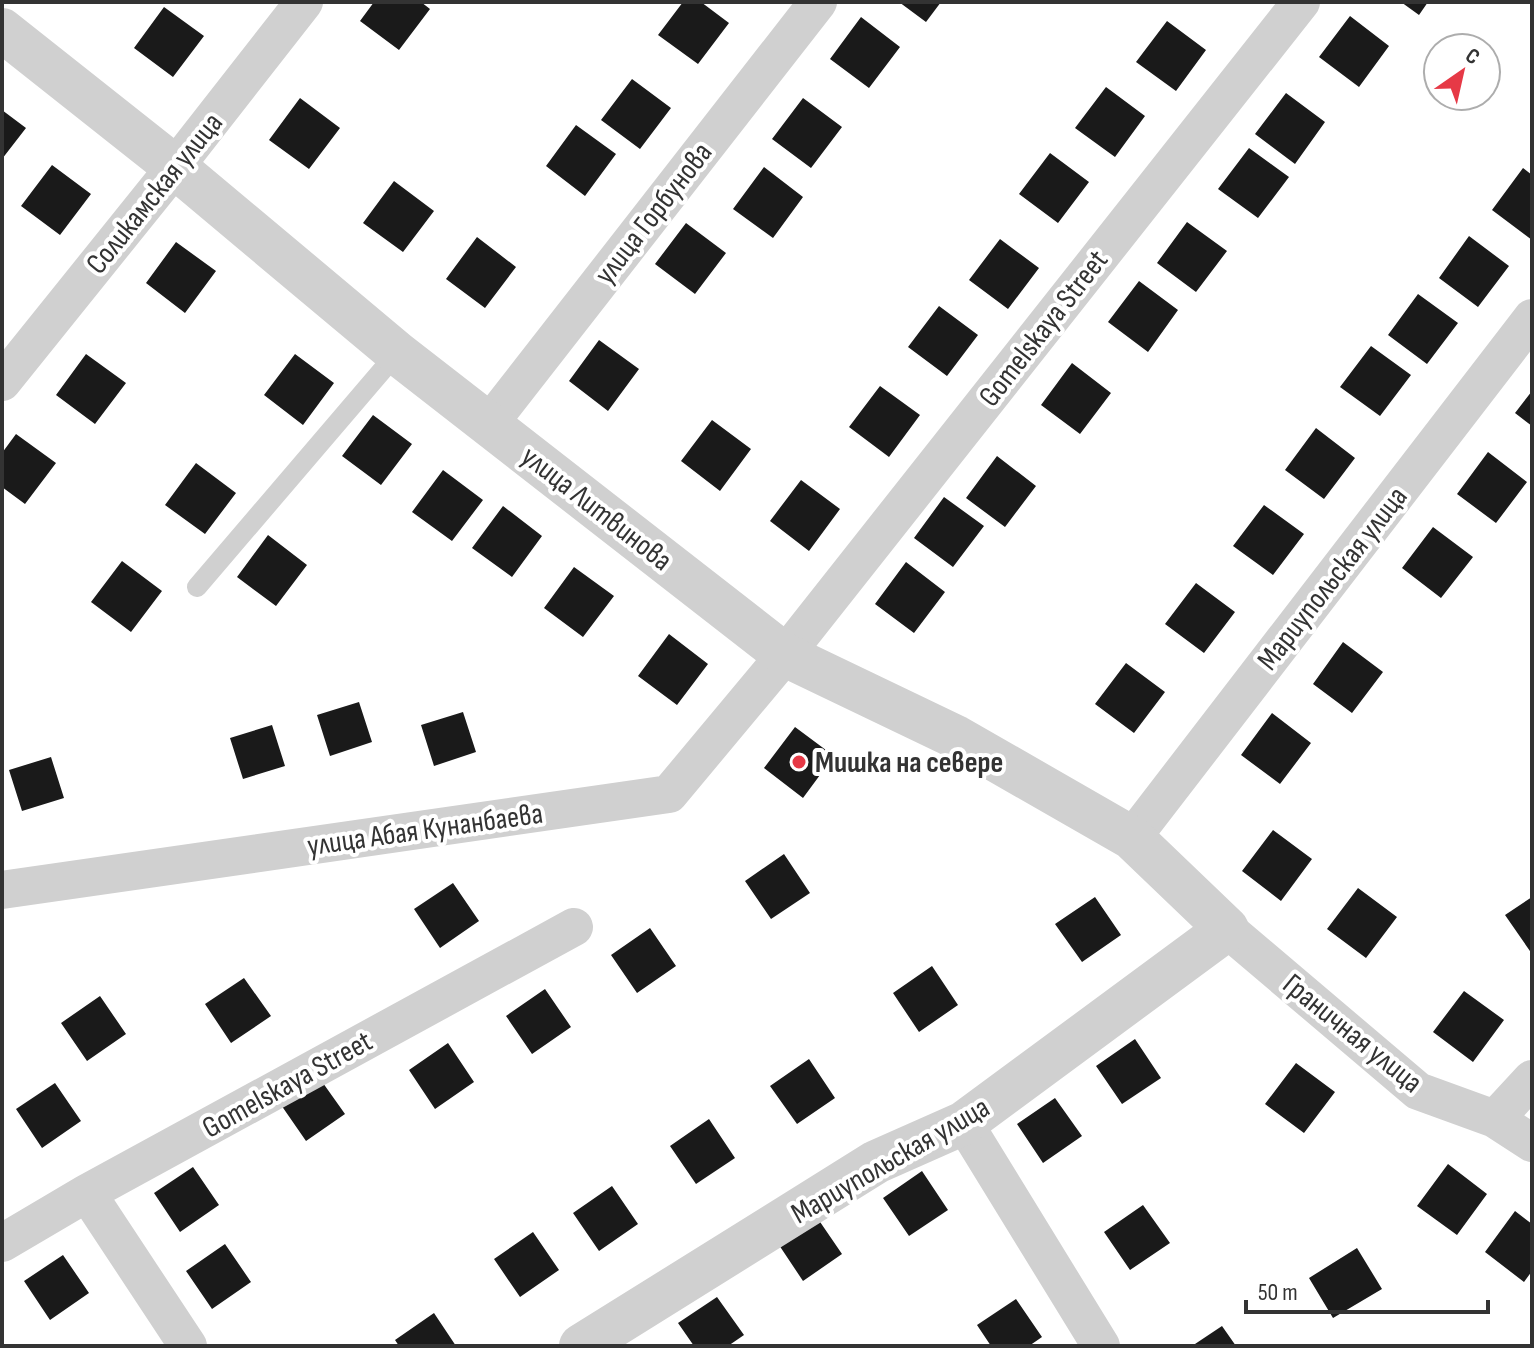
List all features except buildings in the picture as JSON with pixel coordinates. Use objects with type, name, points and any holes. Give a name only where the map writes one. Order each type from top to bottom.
[{"type":"street","name":"Соликамская улица","points":[[2,382],[304,2]]},
{"type":"street","name":"улица Горбунова","points":[[489,424],[818,2]]},
{"type":"street","name":"Gomelskaya Street","points":[[785,655],[1301,2]]},
{"type":"street","name":"улица Литвинова","points":[[2,30],[175,167],[397,353],[785,655],[956,737],[1132,838],[1227,929]]},
{"type":"street","name":"Мариупольская улица","points":[[1132,838],[1532,318]]},
{"type":"street","name":"улица Абая Кунанбаева","points":[[2,890],[669,794],[785,655]]},
{"type":"street","name":"Gomelskaya Street","points":[[2,1243],[87,1193],[574,927]]},
{"type":"street","name":"Мариупольская улица","points":[[581,1346],[876,1162],[964,1123],[1227,929]]},
{"type":"street","name":"Граничная улица","points":[[1227,929],[1418,1091],[1495,1119],[1532,1143]]},
{"type":"street","points":[[1495,1119],[1532,1079]]},
{"type":"street","points":[[964,1123],[1101,1346]]},
{"type":"street","points":[[87,1193],[188,1346]]},
{"type":"lane","points":[[197,587],[397,353]]},
{"type":"place","name":"Мишка на севере","points":[[799,762]]}]
